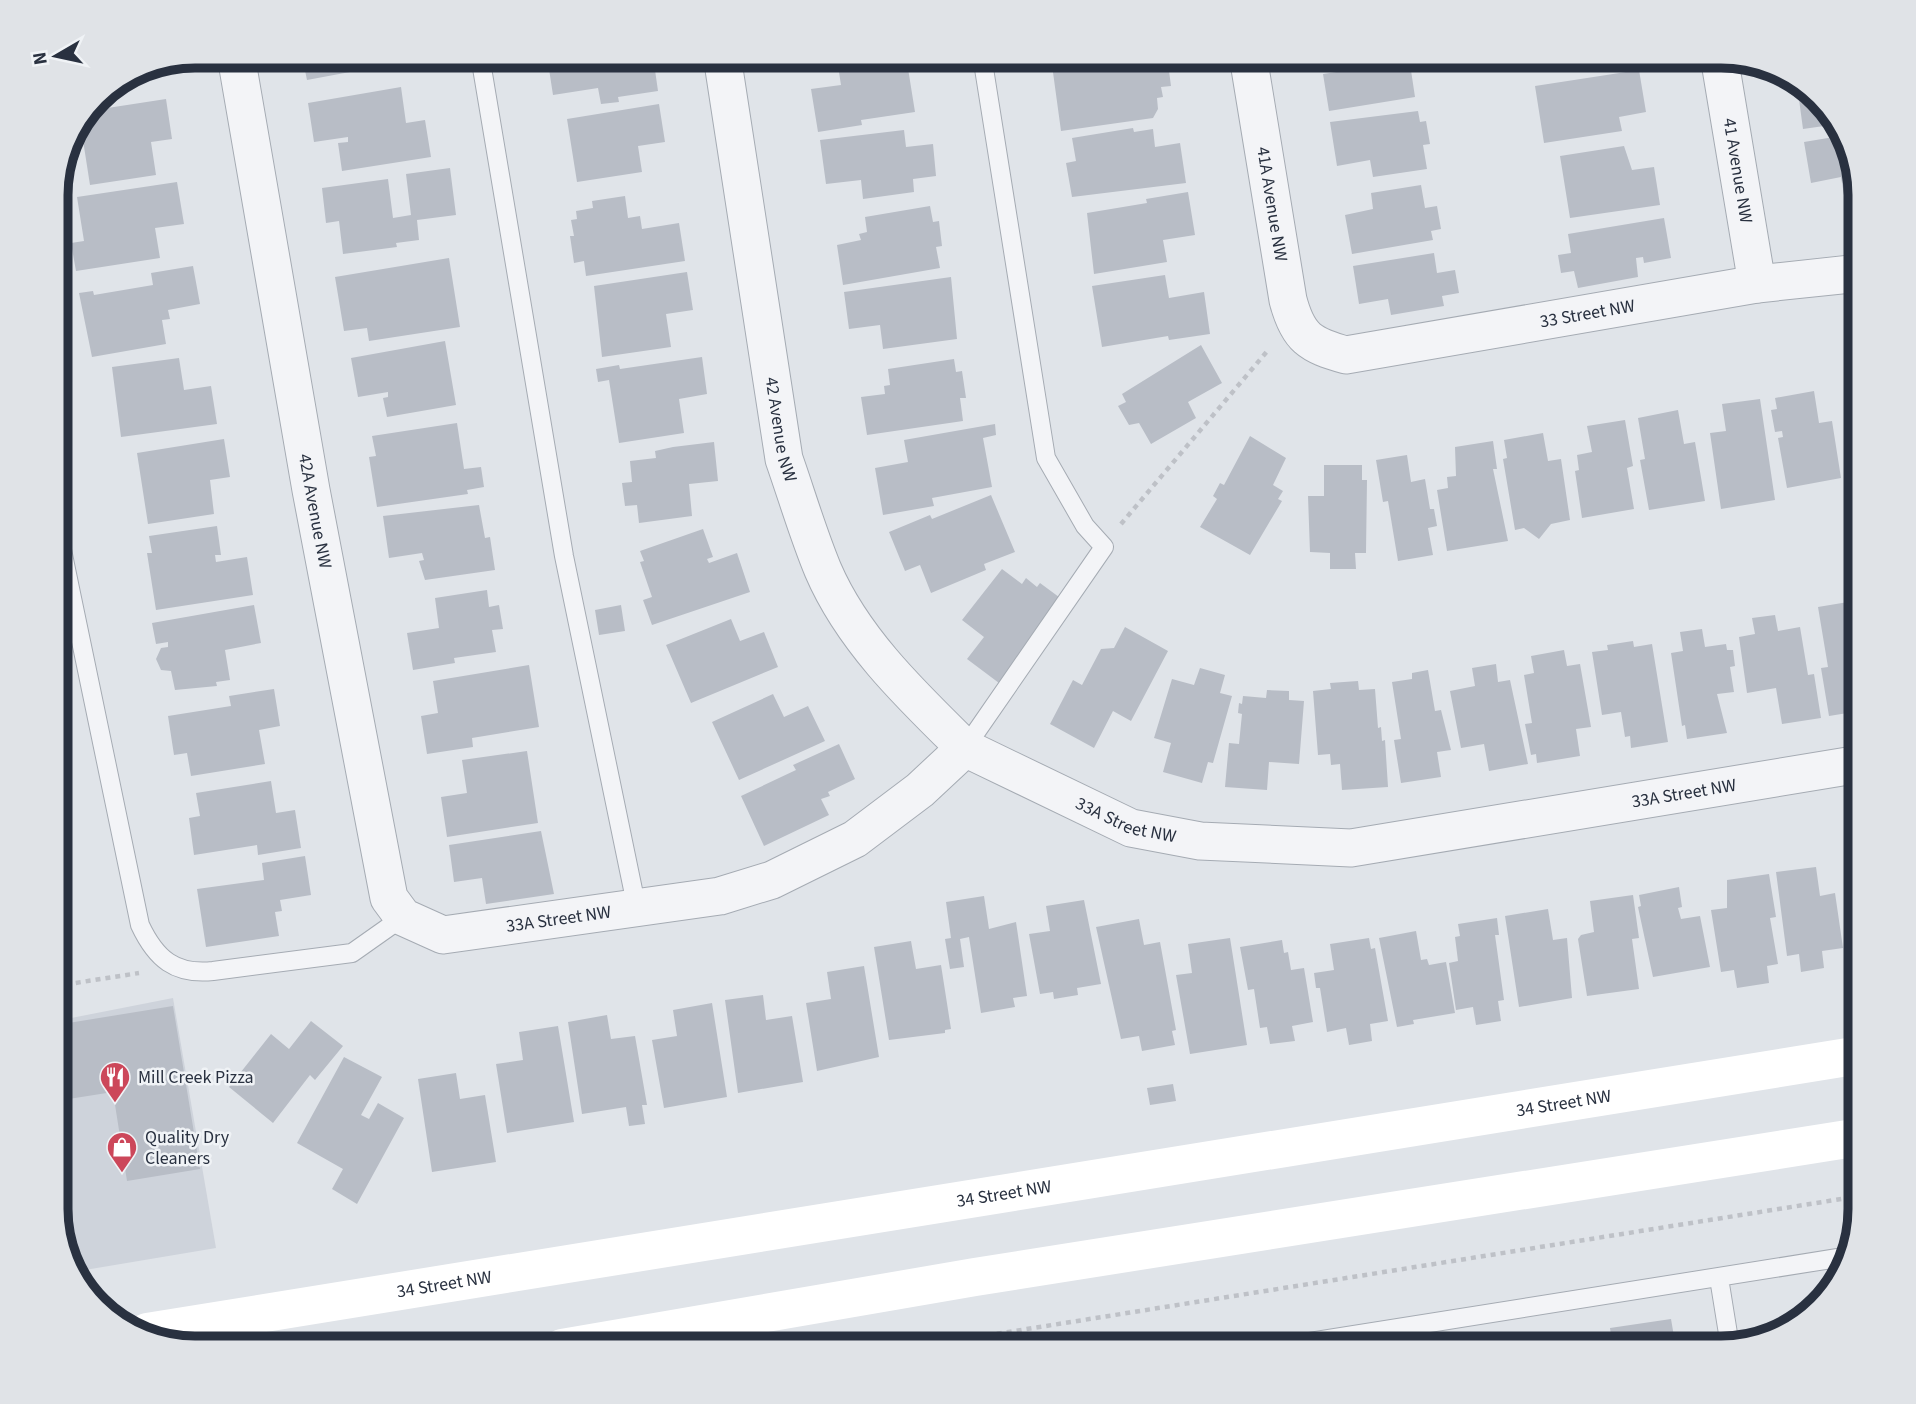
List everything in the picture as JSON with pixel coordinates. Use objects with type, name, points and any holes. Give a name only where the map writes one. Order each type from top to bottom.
[{"type":"main road","name":"34 Street NW","points":[[159,1330],[1848,1057]]},
{"type":"main road","points":[[632,1336],[989,1275],[1848,1139]]},
{"type":"street","name":"42A Avenue NW","points":[[238,68],[311,490],[389,898],[403,917]]},
{"type":"street","name":"42 Avenue NW","points":[[724,68],[784,459],[798,499],[824,572],[850,617],[903,688],[965,748]]},
{"type":"street","name":"41A Avenue NW","points":[[1250,68],[1304,335]]},
{"type":"street","name":"41 Avenue NW","points":[[1721,68],[1757,284]]},
{"type":"street","name":"33 Street NW","points":[[1304,335],[1346,355],[1757,284],[1848,274]]},
{"type":"street","name":"33A Street NW","points":[[403,917],[443,935],[720,896],[772,880],[855,839],[920,790],[965,748],[1131,828],[1213,842],[1351,848],[1848,766]]},
{"type":"lane","points":[[483,68],[564,556],[637,909]]},
{"type":"lane","points":[[965,748],[1104,547],[1085,526],[1046,458],[984,68]]},
{"type":"lane","points":[[69,584],[140,925],[150,947],[174,967],[192,973],[352,953],[403,917]]},
{"type":"lane","points":[[1349,1336],[1837,1259]]},
{"type":"lane","points":[[1719,1278],[1728,1336]]},
{"type":"path","points":[[1104,547],[1264,354],[1304,335]]},
{"type":"path","points":[[69,984],[174,967]]},
{"type":"path","points":[[983,1336],[1848,1198]]},
{"type":"shaded area","points":[[173,998],[216,1248],[84,1270],[81,1265],[71,1234],[69,1217],[69,1018]]},
{"type":"building","points":[[304,68],[372,68],[307,80]]},
{"type":"building","points":[[549,68],[655,68],[658,91],[618,97],[619,102],[601,104],[598,88],[553,95]]},
{"type":"building","points":[[838,68],[908,68],[915,112],[861,120],[862,125],[818,132],[811,89],[841,85]]},
{"type":"building","points":[[1052,68],[1169,68],[1171,86],[1161,87],[1163,97],[1157,98],[1158,109],[1153,118],[1061,131]]},
{"type":"building","points":[[1411,68],[1415,97],[1329,111],[1323,74],[1350,70]]},
{"type":"building","points":[[1546,68],[1571,68],[1547,72]]},
{"type":"building","points":[[1639,70],[1646,112],[1619,117],[1622,131],[1544,143],[1535,86]]},
{"type":"building","points":[[401,87],[406,123],[425,120],[431,157],[342,171],[338,143],[348,142],[348,137],[314,142],[308,103]]},
{"type":"building","points":[[1798,94],[1811,105],[1826,126],[1803,129]]},
{"type":"building","points":[[166,99],[172,139],[151,142],[156,175],[90,185],[82,137],[102,109]]},
{"type":"building","points":[[659,104],[665,142],[638,146],[642,172],[577,182],[567,119]]},
{"type":"building","points":[[1418,111],[1420,122],[1426,121],[1430,144],[1423,145],[1427,169],[1373,177],[1370,160],[1337,166],[1330,122]]},
{"type":"building","points":[[1133,128],[1134,132],[1153,129],[1155,147],[1180,143],[1186,183],[1072,197],[1066,163],[1076,161],[1072,138]]},
{"type":"building","points":[[904,130],[906,147],[933,144],[936,176],[913,179],[914,192],[863,199],[861,180],[826,184],[820,140]]},
{"type":"building","points":[[1834,137],[1845,170],[1848,194],[1844,195],[1841,177],[1811,183],[1804,142]]},
{"type":"building","points":[[1624,146],[1632,170],[1654,167],[1660,205],[1570,218],[1560,156]]},
{"type":"building","points":[[450,168],[456,215],[417,220],[419,240],[396,243],[397,247],[343,254],[339,221],[326,223],[322,188],[388,179],[393,218],[411,215],[406,174]]},
{"type":"building","points":[[177,182],[184,224],[155,228],[160,258],[76,271],[71,243],[84,241],[77,197]]},
{"type":"building","points":[[1421,185],[1425,208],[1437,206],[1441,229],[1431,231],[1433,240],[1352,254],[1345,215],[1373,209],[1371,193]]},
{"type":"building","points":[[1188,192],[1195,235],[1163,240],[1167,262],[1094,274],[1087,213],[1147,203],[1146,199]]},
{"type":"building","points":[[625,196],[628,218],[640,216],[642,229],[679,223],[685,261],[586,276],[584,261],[574,263],[570,236],[574,236],[571,220],[577,219],[576,211],[593,208],[592,201]]},
{"type":"building","points":[[930,206],[933,222],[939,221],[942,246],[936,247],[940,268],[843,285],[837,245],[861,240],[859,234],[867,232],[865,217]]},
{"type":"building","points":[[1664,218],[1671,258],[1644,263],[1643,257],[1636,258],[1638,277],[1578,288],[1574,271],[1561,273],[1558,255],[1571,253],[1568,234]]},
{"type":"building","points":[[1434,253],[1437,273],[1455,270],[1459,293],[1442,296],[1444,306],[1391,315],[1388,299],[1359,304],[1353,266]]},
{"type":"building","points":[[449,258],[460,327],[369,341],[367,328],[344,331],[335,277]]},
{"type":"building","points":[[193,266],[200,304],[168,310],[170,319],[162,320],[166,344],[92,357],[79,293],[93,291],[94,295],[153,285],[151,273]]},
{"type":"building","points":[[687,272],[693,310],[666,314],[671,347],[602,357],[594,286]]},
{"type":"building","points":[[1165,275],[1169,298],[1204,292],[1210,334],[1169,340],[1168,336],[1102,347],[1092,286]]},
{"type":"building","points":[[951,277],[957,339],[883,349],[880,325],[849,329],[844,292]]},
{"type":"building","points":[[445,341],[456,405],[387,417],[383,398],[388,397],[388,392],[358,397],[351,358]]},
{"type":"building","points":[[1201,345],[1222,383],[1188,402],[1196,418],[1151,444],[1139,423],[1129,425],[1118,406],[1126,402],[1122,394]]},
{"type":"building","points":[[702,357],[707,394],[679,399],[684,433],[619,443],[609,380],[598,382],[596,369],[619,365],[620,369]]},
{"type":"building","points":[[179,358],[184,390],[211,386],[217,424],[121,437],[112,367]]},
{"type":"building","points":[[954,359],[956,372],[962,371],[966,398],[960,398],[963,421],[867,435],[861,397],[885,394],[884,386],[890,385],[888,369]]},
{"type":"building","points":[[1814,391],[1819,423],[1832,421],[1841,478],[1787,488],[1778,438],[1783,437],[1782,431],[1775,432],[1771,410],[1777,409],[1775,398]]},
{"type":"building","points":[[1760,399],[1775,500],[1721,509],[1710,433],[1726,431],[1722,404]]},
{"type":"building","points":[[1678,410],[1684,444],[1695,442],[1705,501],[1649,510],[1640,460],[1645,459],[1638,418]]},
{"type":"building","points":[[1625,420],[1633,466],[1627,468],[1634,509],[1582,518],[1575,471],[1579,470],[1577,455],[1592,452],[1587,426]]},
{"type":"building","points":[[457,423],[464,469],[481,467],[484,487],[467,490],[468,494],[377,507],[369,457],[376,456],[372,436]]},
{"type":"building","points":[[995,424],[996,435],[983,438],[992,487],[932,498],[934,506],[883,515],[875,468],[908,462],[904,440]]},
{"type":"building","points":[[1543,433],[1548,461],[1561,459],[1570,520],[1551,524],[1539,539],[1524,528],[1515,530],[1503,459],[1507,458],[1504,440]]},
{"type":"building","points":[[1250,436],[1286,458],[1273,485],[1283,491],[1278,499],[1282,501],[1250,555],[1200,527],[1217,499],[1213,496],[1220,483],[1224,485]]},
{"type":"building","points":[[224,439],[230,477],[210,480],[214,514],[148,524],[137,453]]},
{"type":"building","points":[[1493,441],[1497,469],[1493,469],[1508,541],[1447,551],[1437,490],[1448,488],[1447,477],[1456,476],[1455,447]]},
{"type":"building","points":[[714,442],[718,481],[689,484],[692,516],[639,523],[637,505],[625,506],[622,483],[632,482],[630,461],[656,458],[655,451]]},
{"type":"building","points":[[1407,455],[1411,482],[1425,479],[1430,509],[1434,509],[1437,526],[1428,528],[1433,555],[1398,561],[1388,501],[1383,502],[1376,460]]},
{"type":"building","points":[[1324,465],[1362,465],[1362,480],[1367,480],[1366,553],[1355,553],[1356,569],[1330,569],[1330,553],[1310,552],[1308,496],[1324,496]]},
{"type":"building","points":[[991,495],[1015,552],[984,564],[986,570],[931,593],[920,565],[905,571],[889,532],[930,515],[932,519]]},
{"type":"building","points":[[479,505],[485,538],[490,537],[495,570],[425,580],[419,561],[424,560],[422,553],[389,558],[383,516]]},
{"type":"building","points":[[217,526],[221,555],[215,555],[216,562],[247,557],[253,595],[156,610],[147,553],[152,553],[149,536]]},
{"type":"building","points":[[703,529],[713,557],[707,559],[709,563],[737,553],[750,592],[652,625],[643,600],[652,597],[640,562],[644,561],[640,551]]},
{"type":"building","points":[[1002,569],[1022,584],[1026,578],[1037,587],[1040,583],[1063,600],[999,683],[967,659],[984,637],[962,620]]},
{"type":"building","points":[[487,590],[489,607],[499,605],[503,629],[492,630],[496,652],[454,658],[455,663],[413,670],[407,633],[439,628],[435,598]]},
{"type":"building","points":[[1848,602],[1848,713],[1829,716],[1821,668],[1828,667],[1818,607]]},
{"type":"building","points":[[254,605],[261,643],[225,650],[230,680],[216,682],[217,686],[175,690],[171,671],[161,670],[156,659],[161,648],[168,647],[168,642],[156,644],[152,623]]},
{"type":"building","points":[[621,605],[625,631],[599,635],[595,610]]},
{"type":"building","points":[[1775,615],[1778,631],[1800,627],[1808,675],[1814,674],[1821,718],[1782,724],[1776,688],[1747,693],[1739,637],[1755,634],[1752,618]]},
{"type":"building","points":[[731,619],[740,641],[764,632],[778,667],[691,703],[666,645]]},
{"type":"building","points":[[1125,627],[1168,651],[1131,721],[1113,711],[1094,748],[1050,724],[1073,680],[1082,685],[1101,649],[1114,648]]},
{"type":"building","points":[[1702,629],[1705,647],[1726,644],[1727,650],[1733,650],[1735,666],[1730,667],[1734,692],[1717,694],[1727,733],[1687,739],[1685,725],[1682,726],[1671,653],[1683,651],[1680,632]]},
{"type":"building","points":[[1633,641],[1634,647],[1652,644],[1668,742],[1631,748],[1630,736],[1625,737],[1621,712],[1602,715],[1592,652],[1608,650],[1607,645]]},
{"type":"building","points":[[1564,650],[1567,666],[1580,664],[1591,727],[1576,729],[1580,756],[1537,763],[1536,754],[1531,755],[1525,724],[1532,723],[1524,675],[1534,673],[1531,656]]},
{"type":"building","points":[[1496,664],[1498,682],[1510,680],[1528,764],[1489,771],[1484,744],[1461,748],[1450,691],[1475,686],[1472,668]]},
{"type":"building","points":[[529,665],[539,727],[472,738],[473,747],[427,754],[421,716],[438,713],[433,681]]},
{"type":"building","points":[[1200,668],[1225,675],[1220,693],[1232,696],[1213,763],[1208,762],[1202,783],[1163,772],[1171,743],[1154,738],[1172,679],[1194,685]]},
{"type":"building","points":[[1428,670],[1435,711],[1441,710],[1451,750],[1437,752],[1441,777],[1401,783],[1394,740],[1401,739],[1392,682],[1412,679],[1412,673]]},
{"type":"building","points":[[1358,681],[1359,690],[1375,689],[1378,728],[1381,727],[1382,741],[1385,740],[1388,787],[1342,790],[1340,764],[1331,765],[1330,754],[1318,755],[1313,691],[1331,689],[1330,683]]},
{"type":"building","points":[[274,689],[280,726],[259,730],[265,764],[191,776],[187,753],[174,755],[168,716],[231,706],[229,696]]},
{"type":"building","points":[[1267,690],[1289,691],[1289,700],[1304,701],[1299,764],[1269,762],[1267,790],[1225,787],[1229,743],[1239,744],[1242,714],[1238,713],[1239,703],[1242,704],[1243,696],[1266,698]]},
{"type":"building","points":[[773,694],[784,717],[808,706],[825,741],[739,780],[712,722]]},
{"type":"building","points":[[839,744],[855,779],[828,792],[830,796],[821,799],[829,815],[764,846],[741,796],[796,770],[793,765]]},
{"type":"building","points":[[527,751],[538,823],[447,837],[441,797],[467,793],[462,760]]},
{"type":"building","points":[[271,781],[276,813],[295,810],[301,848],[258,855],[257,845],[194,855],[189,818],[200,816],[196,793]]},
{"type":"building","points":[[541,831],[554,894],[486,904],[482,878],[454,882],[449,845]]},
{"type":"building","points":[[305,856],[311,895],[280,900],[282,911],[275,912],[279,936],[206,947],[197,889],[264,880],[262,863]]},
{"type":"building","points":[[1816,867],[1820,896],[1835,893],[1843,948],[1822,951],[1824,968],[1801,972],[1799,954],[1787,956],[1776,872]]},
{"type":"building","points":[[1769,874],[1776,917],[1770,918],[1778,964],[1767,966],[1769,983],[1737,988],[1734,970],[1721,972],[1711,910],[1727,908],[1727,880]]},
{"type":"building","points":[[1679,887],[1682,907],[1678,908],[1681,919],[1700,916],[1710,967],[1653,977],[1638,907],[1641,906],[1639,895]]},
{"type":"building","points":[[1633,895],[1639,938],[1632,939],[1639,989],[1587,996],[1578,939],[1581,935],[1594,932],[1590,901]]},
{"type":"building","points":[[984,896],[989,929],[1016,922],[1027,996],[1013,998],[1015,1007],[981,1013],[969,937],[960,939],[964,967],[950,969],[945,939],[951,938],[946,902]]},
{"type":"building","points":[[1084,900],[1101,984],[1077,988],[1078,995],[1054,999],[1053,992],[1040,994],[1029,934],[1050,931],[1046,906]]},
{"type":"building","points":[[1548,909],[1553,940],[1567,938],[1572,998],[1519,1007],[1505,916]]},
{"type":"building","points":[[1497,918],[1499,935],[1495,935],[1504,1000],[1498,1001],[1501,1021],[1476,1025],[1473,1007],[1456,1010],[1449,963],[1458,961],[1455,937],[1460,936],[1458,924]]},
{"type":"building","points":[[1139,919],[1144,945],[1160,942],[1176,1030],[1172,1031],[1175,1045],[1142,1051],[1139,1036],[1121,1039],[1096,927]]},
{"type":"building","points":[[1416,931],[1421,960],[1427,959],[1429,965],[1446,962],[1455,1013],[1413,1020],[1414,1024],[1397,1027],[1379,938]]},
{"type":"building","points":[[1230,938],[1247,1045],[1190,1054],[1176,975],[1192,973],[1188,944]]},
{"type":"building","points":[[1369,938],[1371,949],[1375,948],[1388,1021],[1370,1024],[1372,1041],[1349,1045],[1346,1028],[1327,1032],[1320,988],[1316,988],[1314,973],[1334,970],[1330,944]]},
{"type":"building","points":[[1282,940],[1284,953],[1288,952],[1291,970],[1304,968],[1313,1022],[1292,1026],[1295,1041],[1270,1044],[1267,1027],[1260,1028],[1254,989],[1248,990],[1240,947]]},
{"type":"building","points":[[911,941],[916,969],[941,965],[951,1029],[945,1030],[945,1033],[889,1040],[874,947]]},
{"type":"building","points":[[864,966],[879,1057],[817,1071],[806,1003],[831,999],[827,972]]},
{"type":"building","points":[[763,995],[766,1020],[792,1016],[803,1082],[738,1093],[725,1000]]},
{"type":"building","points":[[712,1003],[727,1097],[664,1108],[652,1040],[677,1036],[673,1010]]},
{"type":"building","points":[[173,1006],[200,1169],[127,1181],[113,1092],[69,1099],[69,1023]]},
{"type":"building","points":[[607,1015],[611,1039],[635,1036],[647,1105],[642,1105],[645,1124],[629,1126],[626,1107],[582,1114],[568,1022]]},
{"type":"building","points":[[311,1021],[343,1046],[315,1080],[310,1075],[273,1123],[229,1087],[271,1034],[289,1049]]},
{"type":"building","points":[[558,1026],[574,1122],[507,1133],[496,1064],[523,1060],[519,1032]]},
{"type":"building","points":[[344,1057],[382,1077],[361,1115],[369,1119],[378,1103],[404,1118],[357,1204],[332,1189],[343,1169],[297,1143]]},
{"type":"building","points":[[456,1073],[460,1099],[485,1095],[496,1162],[432,1172],[418,1079]]},
{"type":"building","points":[[1173,1084],[1176,1101],[1150,1105],[1147,1088]]},
{"type":"building","points":[[1671,1319],[1674,1336],[1611,1336],[1610,1328]]},
{"type":"place","name":"Mill Creek Pizza","points":[[115,1104]]},
{"type":"place","name":"Quality Dry Cleaners","points":[[122,1174]]}]
